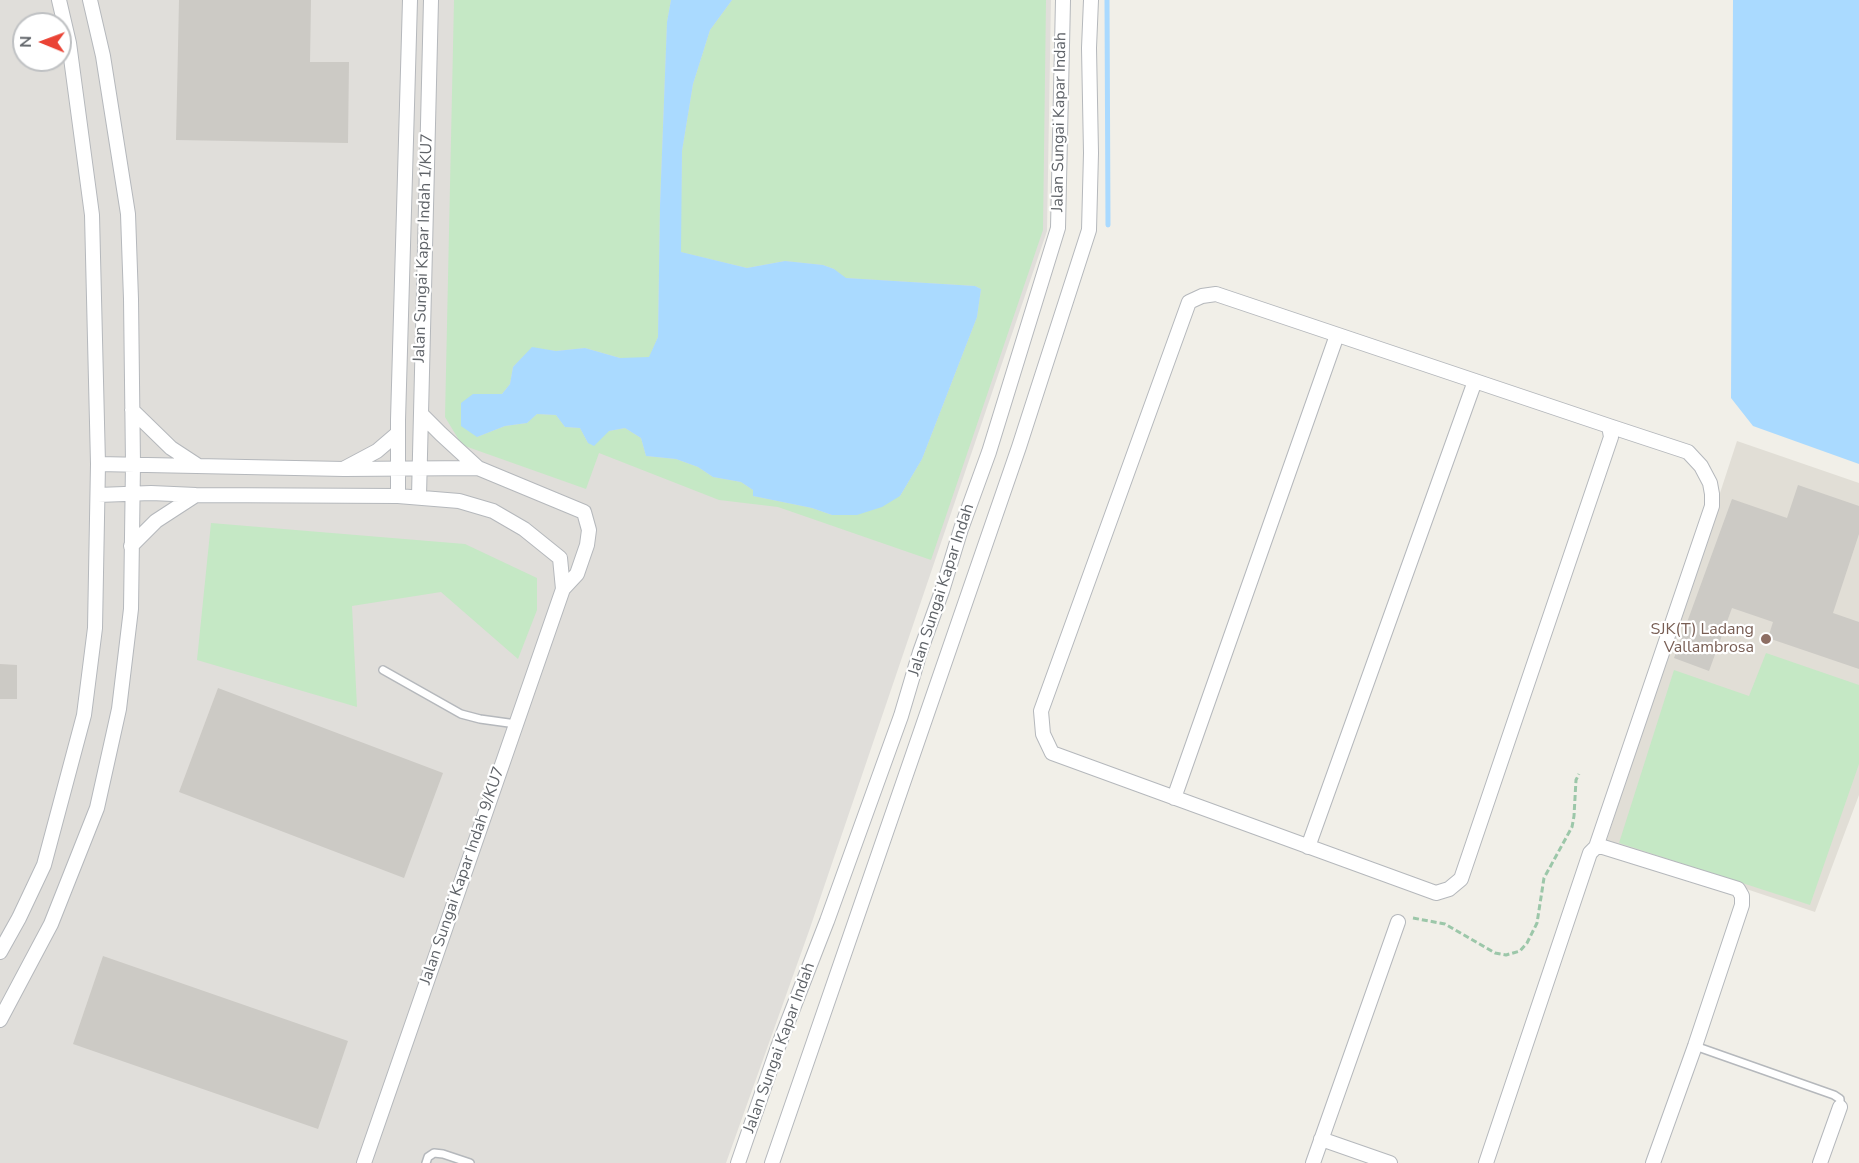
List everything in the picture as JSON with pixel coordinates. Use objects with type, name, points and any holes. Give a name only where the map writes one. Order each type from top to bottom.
[{"type":"street","points":[[0,952],[44,865],[84,716],[95,628],[98,464],[92,215],[69,43],[59,0]]},
{"type":"street","points":[[0,1020],[51,924],[97,808],[119,709],[131,609],[133,464],[128,214],[103,56],[90,0]]},
{"type":"street","name":"Jalan Sungai Kapar Indah 1/KU7","points":[[398,495],[410,0]]},
{"type":"street","name":"Jalan Sungai Kapar Indah 1/KU7","points":[[419,496],[431,0]]},
{"type":"street","name":"Jalan Sungai Kapar Indah","points":[[738,1163],[777,1047],[827,921],[901,716],[961,529],[989,452],[1058,228],[1063,0]]},
{"type":"street","name":"Jalan Sungai Kapar Indah","points":[[772,1163],[1015,458],[1089,230],[1091,0]]},
{"type":"street","points":[[1486,1163],[1590,853],[1596,847],[1712,506],[1713,494],[1710,483],[1701,466],[1688,452],[1216,294],[1202,296],[1189,302],[1041,711],[1043,734],[1052,753],[1436,893],[1449,889],[1461,879],[1611,437],[1609,426]]},
{"type":"street","points":[[1174,798],[1337,335]]},
{"type":"street","points":[[1308,847],[1474,381]]},
{"type":"street","points":[[132,411],[171,448],[196,465]]},
{"type":"street","points":[[422,415],[478,468],[584,512],[589,530],[587,545],[578,574],[563,590]]},
{"type":"street","points":[[344,469],[376,451],[398,426]]},
{"type":"street","points":[[98,464],[420,470],[478,468]]},
{"type":"street","points":[[98,495],[398,495],[459,501],[493,511],[524,529],[560,558],[563,590]]},
{"type":"street","points":[[131,546],[156,521],[196,495]]},
{"type":"street","name":"Jalan Sungai Kapar Indah 9/KU7","points":[[364,1163],[506,723],[563,590]]},
{"type":"street","points":[[1596,847],[1603,847],[1738,889],[1742,896],[1742,905],[1653,1163]]},
{"type":"street","points":[[1313,1163],[1401,920]]},
{"type":"street","points":[[1820,1163],[1840,1107]]},
{"type":"street","points":[[1321,1139],[1390,1163]]},
{"type":"lane","points":[[382,670],[461,714],[506,723]]},
{"type":"lane","points":[[1695,1046],[1834,1095],[1840,1100],[1840,1107]]},
{"type":"lane","points":[[426,1163],[428,1158],[435,1153],[470,1163]]},
{"type":"path","points":[[1401,920],[1428,920],[1445,924],[1495,953],[1506,954],[1520,951],[1527,943],[1537,923],[1544,878],[1572,827],[1576,780],[1579,774]]},
{"type":"shaded area","points":[[0,0],[1051,0],[1047,231],[809,931],[726,1163],[0,1163]]},
{"type":"shaded area","name":"SJK(T) Ladang Vallambrosa","points":[[1737,441],[1859,483],[1859,795],[1815,912],[1606,842]]},
{"type":"green space","points":[[454,0],[671,0],[667,22],[658,337],[649,358],[620,358],[585,348],[556,351],[532,348],[513,367],[510,384],[502,394],[473,394],[477,437],[505,426],[527,423],[537,414],[556,415],[565,427],[580,428],[588,443],[609,431],[625,428],[641,438],[646,456],[676,459],[698,467],[713,477],[741,482],[753,490],[753,496],[812,508],[832,515],[900,496],[922,459],[977,317],[981,289],[975,286],[845,278],[834,269],[823,265],[785,261],[747,268],[680,252],[682,151],[693,84],[710,30],[732,0],[1046,0],[1043,230],[931,560],[778,507],[719,500],[599,453],[586,489],[462,445],[445,417]]},
{"type":"green space","points":[[211,523],[465,544],[537,578],[537,610],[518,659],[441,592],[352,606],[357,707],[197,660]]},
{"type":"green space","points":[[1766,653],[1859,685],[1859,764],[1810,905],[1619,843],[1674,670],[1749,696]]},
{"type":"water","points":[[671,0],[732,0],[710,30],[693,84],[682,151],[681,252],[747,268],[785,261],[823,265],[834,269],[846,278],[975,286],[981,289],[977,317],[922,459],[900,496],[882,507],[857,515],[832,515],[812,508],[753,496],[753,490],[741,482],[713,477],[698,467],[676,459],[646,456],[641,438],[625,428],[609,431],[594,446],[588,443],[580,428],[565,427],[556,415],[537,414],[527,423],[505,426],[477,437],[461,426],[461,403],[473,394],[502,394],[510,384],[513,367],[532,347],[556,351],[585,348],[620,358],[649,357],[658,337],[667,22]]},
{"type":"water","points":[[1733,0],[1859,0],[1859,464],[1753,426],[1731,398]]},
{"type":"building","points":[[179,0],[311,0],[310,62],[349,62],[348,143],[176,140]]},
{"type":"building","points":[[1798,485],[1859,506],[1859,534],[1833,613],[1859,622],[1859,669],[1768,638],[1773,622],[1732,608],[1709,671],[1674,658],[1732,499],[1787,518]]},
{"type":"building","points":[[0,664],[17,665],[17,699],[0,699]]},
{"type":"building","points":[[218,688],[443,773],[404,878],[179,792]]},
{"type":"building","points":[[103,956],[348,1041],[318,1129],[73,1044]]},
{"type":"waterway","points":[[1107,0],[1108,225]]},
{"type":"place","name":"SJK(T) Ladang Vallambrosa","points":[[1766,639]]}]
